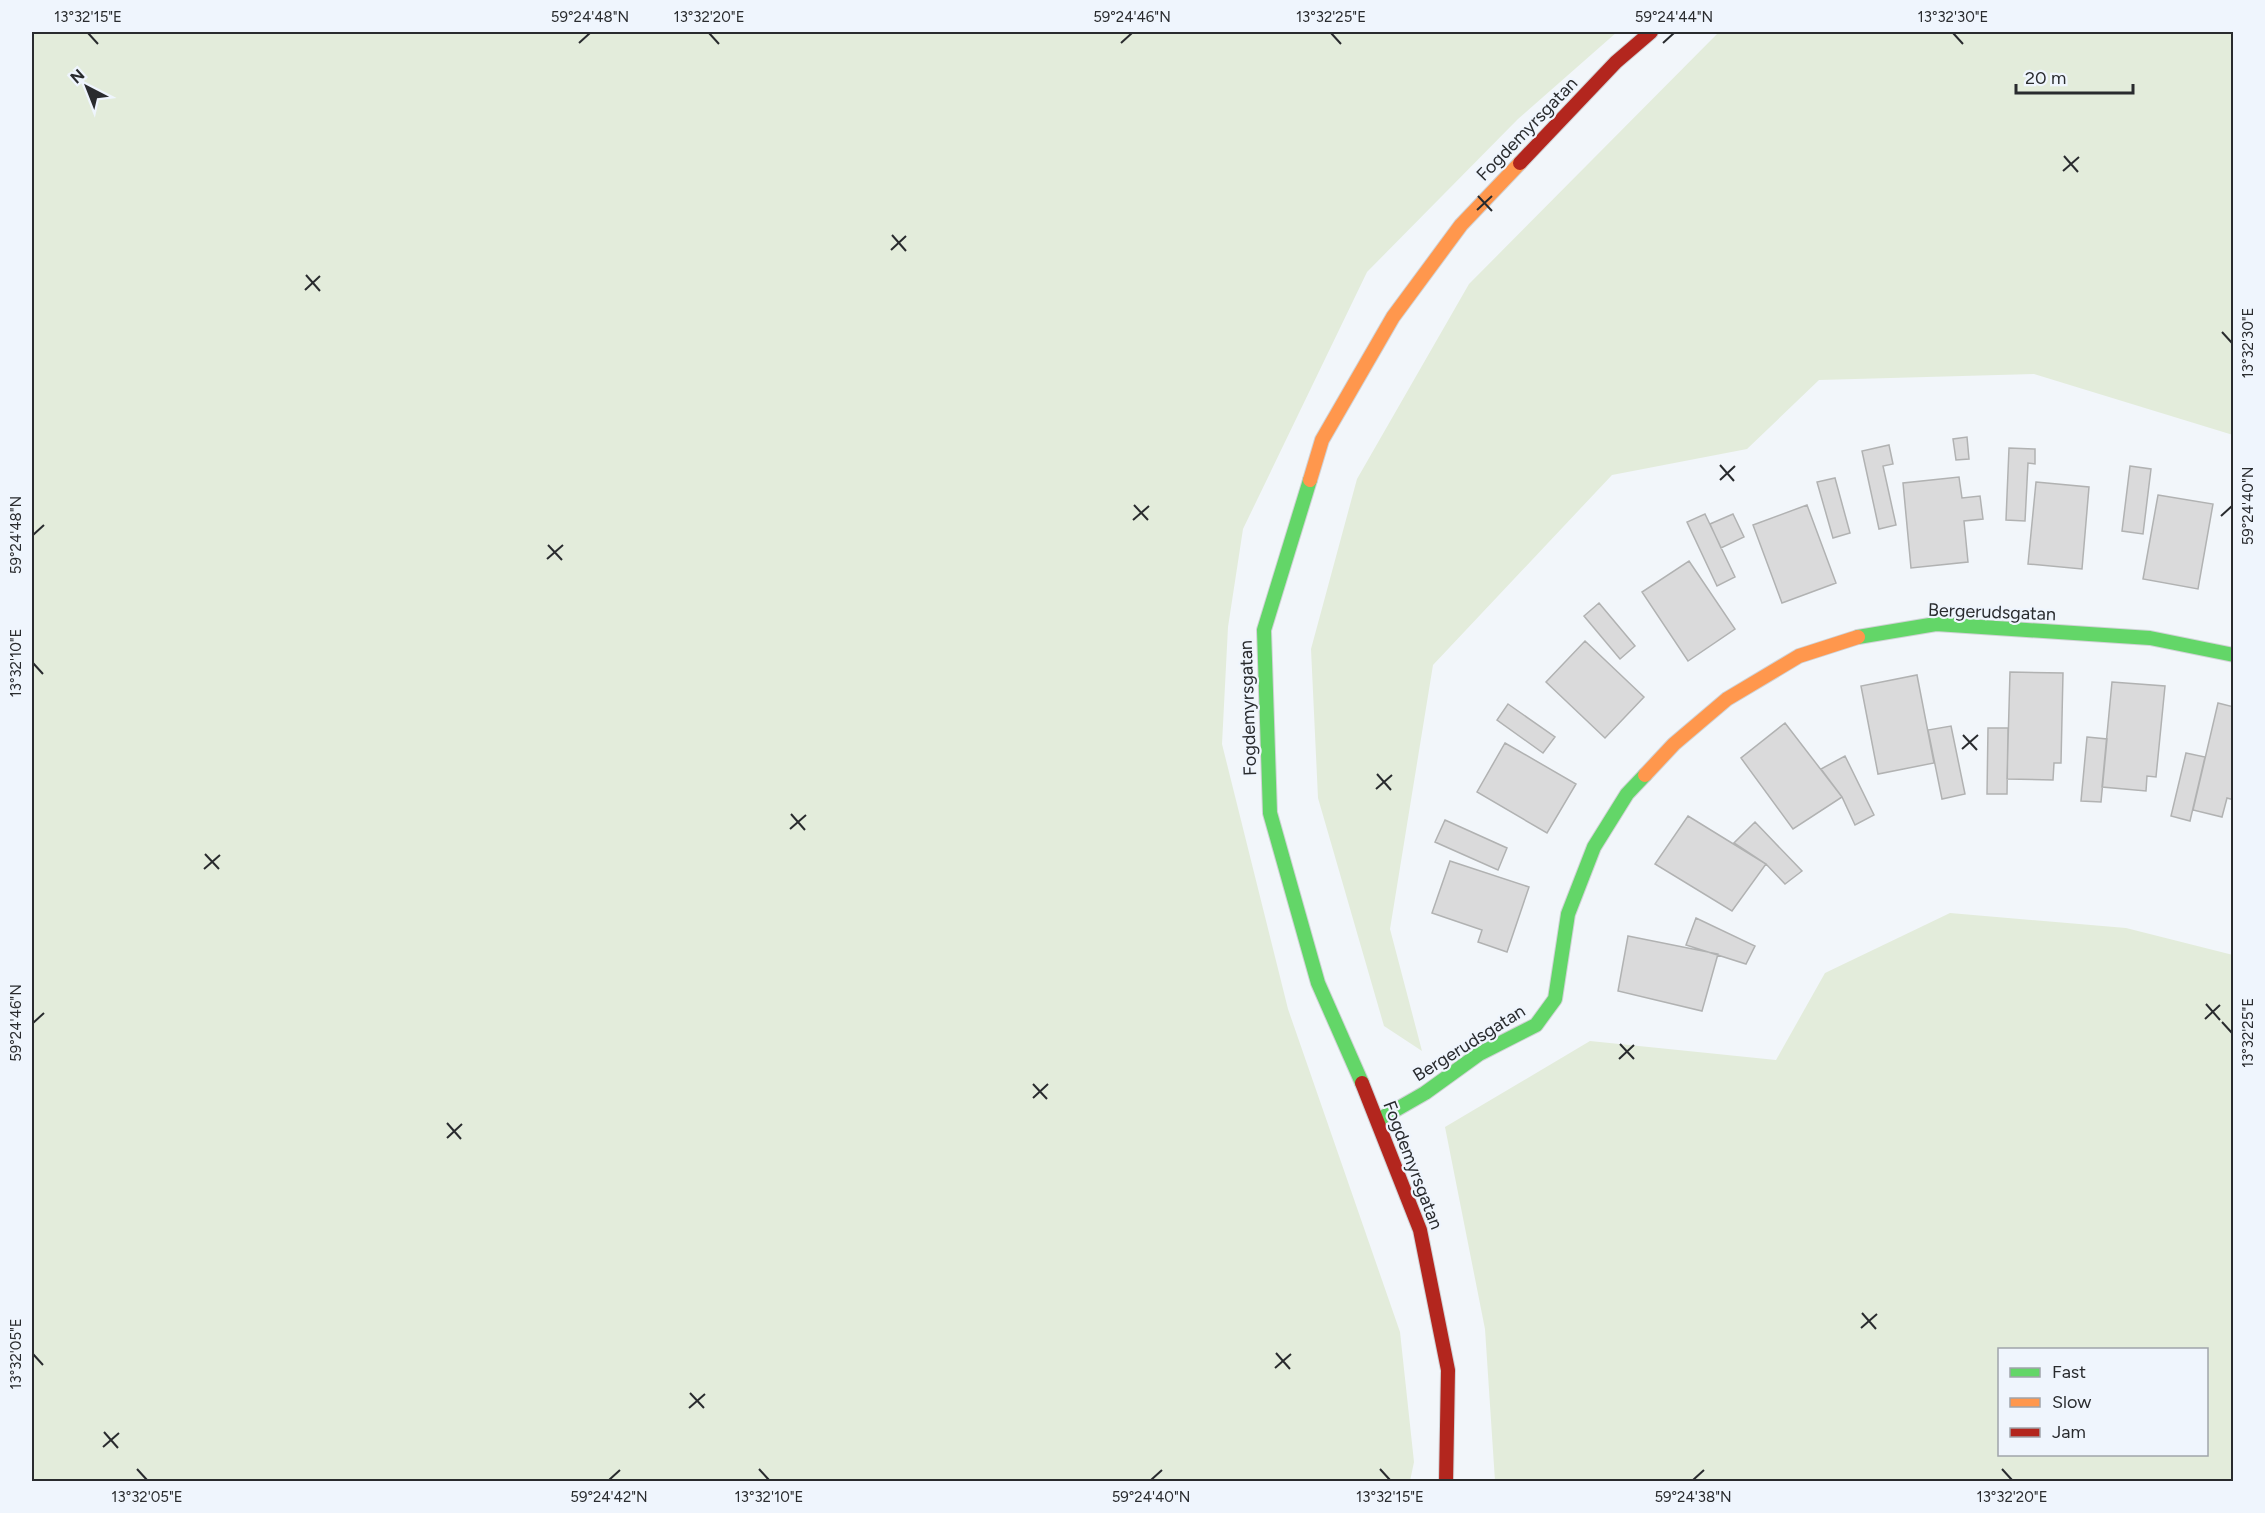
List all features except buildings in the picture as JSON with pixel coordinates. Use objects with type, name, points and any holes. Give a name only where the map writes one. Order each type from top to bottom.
[{"type":"street","name":"Fogdemyrsgatan","points":[[1446,1482],[1448,1370],[1420,1230],[1378,1120],[1318,983],[1270,813],[1264,630],[1322,440],[1393,317],[1461,225],[1616,62],[1651,32]]},
{"type":"street","name":"Bergerudsgatan","points":[[1378,1120],[1425,1093],[1479,1054],[1536,1025],[1555,999],[1568,914],[1594,847],[1628,794],[1674,744],[1727,699],[1799,656],[1871,633],[1936,624],[2150,638],[2234,655]]},
{"type":"green space","points":[[32,32],[1617,32],[1518,119],[1367,272],[1243,529],[1228,627],[1222,744],[1288,1009],[1400,1332],[1414,1462],[1410,1481],[32,1481]]},
{"type":"green space","points":[[1719,32],[2233,32],[2233,435],[2034,374],[1819,380],[1747,449],[1612,475],[1433,665],[1390,929],[1422,1051],[1384,1026],[1318,798],[1311,649],[1357,479],[1469,284]]},
{"type":"green space","points":[[1950,913],[2126,928],[2233,955],[2233,1481],[1495,1481],[1485,1329],[1445,1127],[1590,1041],[1776,1060],[1825,973]]},
{"type":"traffic: fast","points":[[1310,480],[1264,630],[1270,813],[1318,983],[1362,1083]]},
{"type":"traffic: fast","points":[[1858,637],[1936,624],[2150,638],[2234,655]]},
{"type":"traffic: fast","points":[[1378,1120],[1425,1093],[1479,1054],[1536,1025],[1555,999],[1568,914],[1594,847],[1627,794],[1645,775]]},
{"type":"traffic: slow","points":[[1310,480],[1322,440],[1393,317],[1461,225],[1520,163]]},
{"type":"traffic: slow","points":[[1645,775],[1674,744],[1727,699],[1799,656],[1858,637]]},
{"type":"traffic: jam","points":[[1520,163],[1616,62],[1651,32]]},
{"type":"traffic: jam","points":[[1362,1083],[1420,1230],[1448,1370],[1446,1482]]}]
